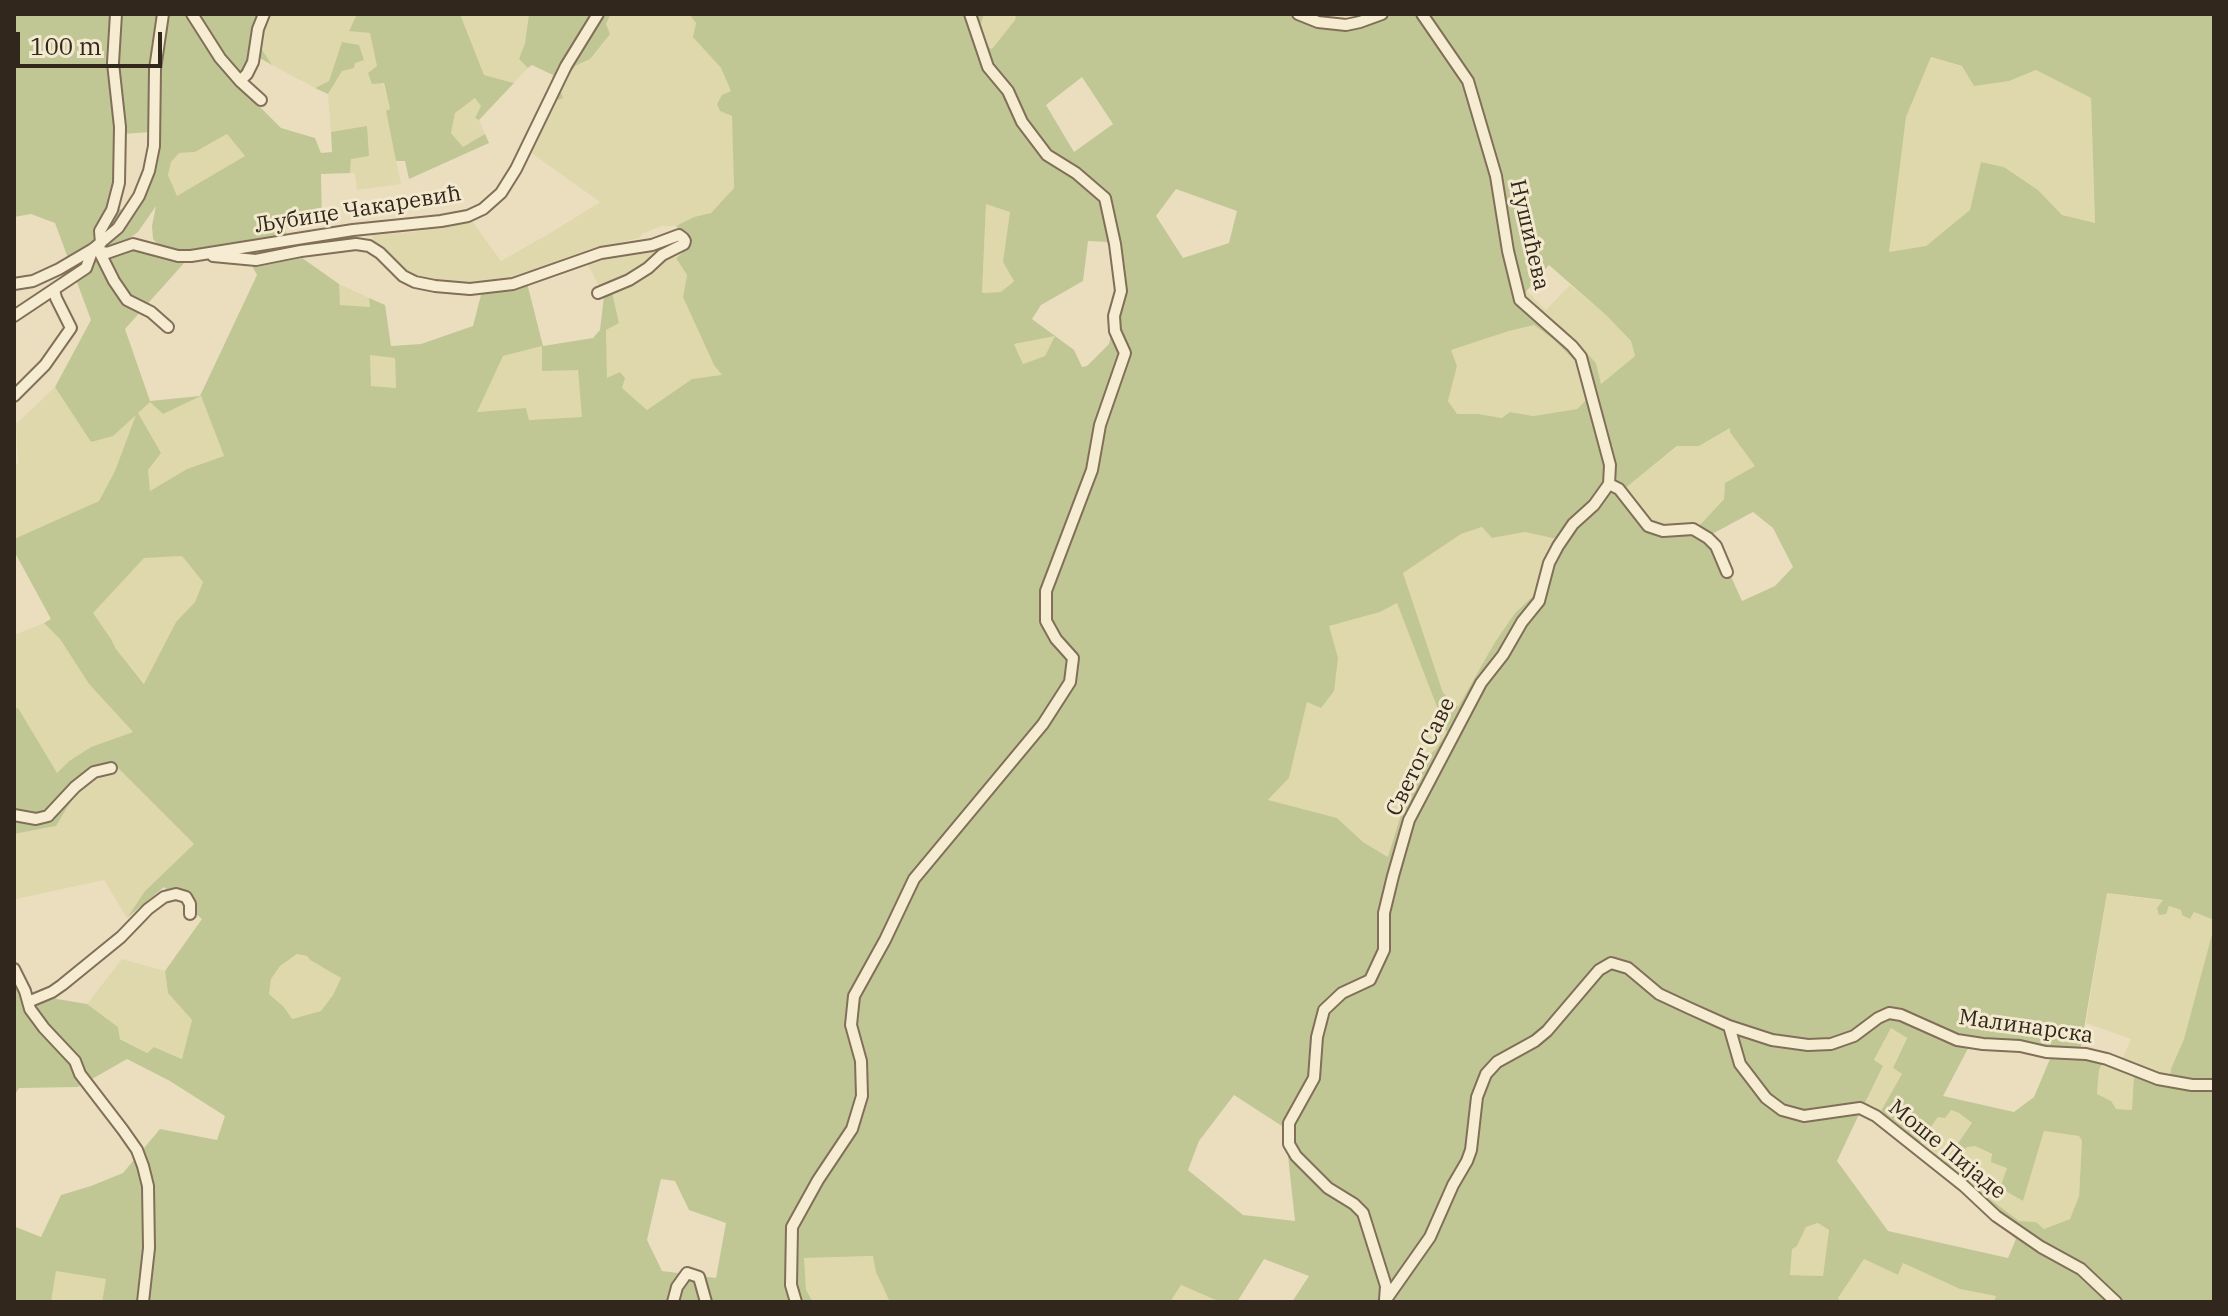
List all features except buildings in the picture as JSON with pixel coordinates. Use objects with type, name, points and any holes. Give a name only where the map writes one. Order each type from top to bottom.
[{"type":"street","points":[[116,14],[113,63],[120,127],[119,183],[112,210],[100,231],[98,248],[106,268],[127,300],[151,312],[168,327]]},
{"type":"street","points":[[14,316],[86,268],[139,196],[154,146],[155,69],[163,14]]},
{"type":"street","points":[[192,14],[220,58],[261,100]]},
{"type":"street","points":[[240,81],[253,62],[258,29],[264,14]]},
{"type":"street","name":"Љубице Чакаревић","points":[[98,248],[107,253],[133,244],[178,256],[204,255],[353,230],[441,221],[468,216],[483,209],[501,193],[516,169],[566,66],[598,14]]},
{"type":"street","points":[[796,1302],[791,1285],[792,1227],[852,1129],[862,1096],[861,1061],[851,1025],[854,996],[914,879],[1043,724],[1070,682],[1073,658],[1056,639],[1046,621],[1046,591],[1092,470],[1100,425],[1125,353],[1115,331],[1114,316],[1121,291],[1105,198],[1076,173],[1047,155],[1022,122],[1008,91],[988,67],[970,14]]},
{"type":"street","points":[[1298,14],[1318,22],[1346,25],[1382,14]]},
{"type":"street","name":"Нушићева","points":[[1422,14],[1468,81],[1496,176],[1508,251],[1520,300],[1581,357],[1610,465],[1609,484]]},
{"type":"street","name":"Љубице Чакаревић","points":[[204,255],[256,260],[356,244],[369,246],[380,253],[403,276],[415,282],[470,289],[513,284],[601,253],[652,245],[679,235],[685,241],[629,280],[598,293]]},
{"type":"street","points":[[14,284],[33,281],[98,248]]},
{"type":"street","points":[[14,396],[45,365],[71,328],[54,290]]},
{"type":"street","points":[[1609,484],[1619,489],[1648,526],[1663,531],[1693,529],[1708,538],[1716,546],[1727,572]]},
{"type":"street","name":"Светог Саве","points":[[1385,1302],[1386,1286],[1363,1213],[1328,1188],[1296,1156],[1289,1144],[1289,1123],[1314,1078],[1317,1037],[1324,1010],[1342,993],[1370,980],[1384,950],[1384,913],[1409,820],[1481,683],[1539,601],[1549,563],[1558,546],[1609,484]]},
{"type":"street","points":[[14,815],[36,819],[48,816],[84,779],[94,772],[111,768]]},
{"type":"street","points":[[28,1002],[62,985],[164,897],[176,894],[186,897],[190,914]]},
{"type":"street","name":"Малинарска","points":[[1385,1302],[1430,1237],[1467,1161],[1477,1097],[1486,1074],[1497,1062],[1547,1031],[1599,970],[1611,963],[1628,968],[1659,994],[1729,1026],[1772,1040],[1808,1045],[1831,1044],[1854,1036],[1889,1013],[1901,1015],[1957,1040],[2086,1054],[2158,1079],[2214,1085]]},
{"type":"street","points":[[14,969],[30,1009],[75,1061],[80,1074],[137,1150],[148,1186],[149,1248],[143,1302]]},
{"type":"street","name":"Моше Пијаде","points":[[1729,1026],[1740,1064],[1766,1098],[1782,1110],[1804,1116],[1860,1108],[1876,1116],[1964,1186],[1996,1216],[2041,1247],[2081,1269],[2116,1302]]},
{"type":"street","points":[[673,1302],[677,1287],[687,1273],[699,1277],[706,1302]]},
{"type":"shaded area","points":[[272,14],[357,14],[349,30],[370,33],[390,109],[386,112],[401,184],[357,190],[355,173],[350,173],[351,159],[367,127],[331,132],[328,94],[342,70],[354,68],[342,43],[329,81],[315,88],[272,65],[258,44]]},
{"type":"shaded area","points":[[460,14],[529,14],[519,59],[528,68],[514,83],[484,75]]},
{"type":"shaded area","points":[[611,14],[689,14],[696,23],[694,37],[721,68],[732,92],[734,188],[711,213],[676,226],[661,226],[639,238],[589,249],[516,277],[452,285],[419,280],[408,275],[374,244],[372,235],[415,232],[472,221],[501,261],[600,202],[530,152],[550,103],[575,66],[590,59]]},
{"type":"shaded area","points":[[984,14],[1016,14],[1015,20],[993,49],[984,44],[980,27]]},
{"type":"shaded area","points":[[1931,57],[2009,81],[2036,70],[2091,98],[2095,224],[2062,215],[2038,190],[2004,167],[1981,162],[1971,210],[1926,246],[1888,253],[1906,117]]},
{"type":"shaded area","points":[[475,98],[482,106],[475,118],[485,134],[464,148],[451,133],[455,113]]},
{"type":"shaded area","points":[[227,134],[245,156],[176,197],[168,175],[171,161],[179,153],[195,152]]},
{"type":"shaded area","points":[[986,203],[1010,212],[1004,262],[1014,280],[1001,292],[982,293]]},
{"type":"shaded area","points":[[664,247],[687,275],[683,297],[723,376],[692,379],[647,410],[607,379],[606,330],[619,322],[612,292],[604,296],[586,261]]},
{"type":"shaded area","points":[[339,284],[369,298],[370,307],[339,305]]},
{"type":"shaded area","points":[[1570,285],[1631,341],[1635,356],[1601,384],[1596,363],[1564,329],[1523,294],[1526,290],[1546,310]]},
{"type":"shaded area","points":[[1534,325],[1575,361],[1583,376],[1586,400],[1577,409],[1532,416],[1510,412],[1503,418],[1456,414],[1448,401],[1457,366],[1450,350]]},
{"type":"shaded area","points":[[1056,335],[1045,356],[1023,364],[1014,344]]},
{"type":"shaded area","points":[[542,346],[578,370],[583,417],[529,420],[526,408],[476,412],[503,356]]},
{"type":"shaded area","points":[[370,354],[395,358],[396,388],[370,386]]},
{"type":"shaded area","points":[[55,387],[92,442],[150,401],[163,414],[201,396],[224,456],[187,469],[150,491],[148,470],[115,471],[99,501],[14,539],[14,466],[18,463],[16,424]]},
{"type":"shaded area","points":[[1730,428],[1756,466],[1725,483],[1724,498],[1698,527],[1664,528],[1648,521],[1623,490],[1678,446],[1699,446]]},
{"type":"shaded area","points":[[1482,527],[1492,538],[1525,532],[1557,539],[1533,596],[1515,613],[1495,642],[1458,707],[1443,694],[1403,573],[1461,534]]},
{"type":"shaded area","points":[[182,556],[203,582],[195,602],[176,622],[145,684],[92,613],[144,557]]},
{"type":"shaded area","points":[[1397,602],[1447,733],[1435,750],[1416,766],[1389,857],[1363,842],[1337,818],[1268,801],[1289,778],[1329,626],[1380,612]]},
{"type":"shaded area","points":[[44,623],[60,639],[89,684],[133,732],[91,747],[56,774],[18,709],[14,709],[14,635]]},
{"type":"shaded area","points":[[115,765],[194,844],[145,891],[127,918],[104,880],[16,899],[14,834],[56,826],[76,793]]},
{"type":"shaded area","points":[[2107,893],[2164,901],[2190,918],[2194,911],[2214,920],[2211,942],[2184,1039],[2170,1078],[2121,1062],[2131,1039],[2086,1023]]},
{"type":"shaded area","points":[[297,954],[307,956],[341,978],[321,1011],[291,1019],[284,1007],[269,994],[271,978],[280,966]]},
{"type":"shaded area","points":[[122,959],[165,971],[168,993],[192,1020],[183,1059],[154,1047],[147,1053],[120,1038],[118,1027],[87,1004]]},
{"type":"shaded area","points":[[1891,1028],[1907,1037],[1893,1068],[1902,1074],[1882,1111],[1865,1104],[1883,1067],[1874,1061]]},
{"type":"shaded area","points":[[2103,1061],[2134,1074],[2132,1110],[2116,1109],[2097,1094]]},
{"type":"shaded area","points":[[1951,1110],[1972,1123],[1945,1162],[1919,1144],[1938,1117]]},
{"type":"shaded area","points":[[2044,1131],[2079,1136],[2082,1141],[2079,1196],[2070,1219],[2044,1229],[2036,1222],[2019,1221],[1949,1168],[1968,1146],[1975,1146],[2008,1168],[2000,1188],[2023,1201]]},
{"type":"shaded area","points":[[1819,1223],[1829,1230],[1823,1276],[1790,1275],[1792,1248],[1797,1246],[1806,1227]]},
{"type":"shaded area","points":[[874,1256],[891,1302],[813,1302],[806,1290],[803,1258]]},
{"type":"shaded area","points":[[1864,1259],[1898,1275],[1903,1263],[1960,1289],[1997,1296],[1994,1302],[1840,1302],[1838,1298]]},
{"type":"shaded area","points":[[56,1270],[106,1279],[102,1302],[51,1302]]},
{"type":"shaded area","points":[[1181,1285],[1218,1301],[1226,1302],[1170,1302]]},
{"type":"green space","points":[[14,14],[157,14],[151,47],[151,132],[123,134],[115,207],[125,211],[140,205],[155,167],[160,139],[160,51],[166,14],[271,14],[258,44],[272,65],[258,57],[239,86],[281,128],[315,138],[321,153],[332,152],[331,132],[367,126],[369,156],[351,159],[350,173],[321,174],[322,221],[285,228],[288,248],[339,284],[340,305],[370,307],[369,298],[385,305],[391,346],[421,344],[473,326],[482,291],[527,283],[543,346],[593,338],[600,330],[604,296],[612,292],[619,323],[606,330],[607,378],[620,372],[625,378],[622,388],[647,410],[692,379],[722,375],[714,365],[683,297],[687,275],[676,258],[688,248],[687,237],[676,226],[711,213],[734,188],[732,116],[720,111],[717,104],[722,95],[731,91],[721,68],[693,37],[696,23],[689,14],[984,14],[980,27],[984,44],[992,49],[1015,20],[1016,14],[1287,14],[1309,23],[1360,26],[1394,14],[1418,14],[1459,74],[1466,68],[1429,14],[2214,14],[2214,920],[2194,912],[2190,919],[2182,915],[2181,910],[2169,906],[2166,914],[2159,915],[2157,908],[2163,900],[2107,893],[2080,1052],[1972,1041],[1943,1096],[2014,1112],[2034,1097],[2050,1059],[2099,1059],[2103,1061],[2097,1094],[2111,1101],[2116,1109],[2132,1110],[2134,1074],[2170,1078],[2184,1039],[2214,927],[2214,1302],[1994,1302],[1996,1296],[1960,1289],[1903,1263],[1898,1275],[1864,1259],[1838,1298],[1840,1302],[1292,1302],[1309,1276],[1264,1259],[1237,1302],[1218,1301],[1181,1285],[1170,1302],[890,1302],[876,1272],[873,1256],[804,1258],[806,1290],[813,1302],[102,1302],[106,1279],[56,1271],[51,1302],[14,1302],[14,1223],[16,1227],[41,1237],[61,1195],[123,1173],[160,1129],[217,1140],[225,1116],[170,1081],[127,1059],[78,1087],[19,1088],[14,1096],[14,958],[33,995],[87,1004],[118,1027],[120,1039],[147,1053],[154,1047],[182,1059],[192,1020],[168,993],[165,971],[202,919],[164,887],[127,918],[145,891],[194,844],[115,765],[76,793],[56,826],[14,834],[14,709],[18,708],[57,773],[91,747],[133,732],[89,684],[60,639],[44,623],[51,619],[14,551],[14,539],[99,501],[115,471],[136,415],[113,436],[91,442],[55,387],[91,320],[55,223],[31,214],[14,217]],"holes":[[[1931,57],[1962,66],[1974,86],[2009,81],[2036,70],[2091,98],[2095,223],[2062,215],[2038,190],[2004,167],[1981,162],[1970,210],[1926,246],[1889,252],[1906,117]],[[1082,77],[1113,124],[1074,152],[1046,105]],[[227,134],[245,156],[177,196],[168,175],[171,162],[179,153],[195,152]],[[1176,189],[1237,211],[1229,243],[1183,258],[1156,216]],[[986,204],[1010,212],[1003,262],[1014,281],[1001,292],[982,293]],[[156,206],[153,239],[162,249],[191,254],[234,246],[245,253],[257,275],[200,396],[150,401],[125,329],[185,262],[119,246],[138,232]],[[1088,241],[1107,242],[1126,278],[1109,344],[1087,366],[1082,367],[1074,350],[1032,319],[1041,305],[1083,281]],[[1549,265],[1631,341],[1635,356],[1601,384],[1596,363],[1564,329],[1523,295]],[[1534,325],[1575,361],[1583,376],[1586,400],[1577,409],[1533,416],[1510,412],[1502,418],[1457,414],[1448,401],[1457,366],[1451,350]],[[1055,336],[1045,356],[1023,364],[1014,344]],[[542,346],[542,371],[578,370],[582,417],[529,420],[526,408],[477,412],[503,356]],[[370,355],[395,358],[396,388],[371,386]],[[201,396],[224,456],[187,469],[150,491],[148,470],[161,453],[138,413],[150,402],[163,414]],[[1730,428],[1755,466],[1725,483],[1724,499],[1698,527],[1665,528],[1648,521],[1623,490],[1677,446],[1699,446]],[[1753,512],[1773,528],[1793,567],[1775,586],[1742,601],[1712,534]],[[1482,527],[1492,538],[1525,532],[1557,539],[1533,596],[1515,613],[1495,642],[1458,707],[1443,693],[1403,573],[1461,534]],[[182,556],[203,582],[195,602],[176,622],[144,684],[93,613],[144,558]],[[1397,603],[1447,733],[1435,750],[1416,766],[1388,857],[1363,842],[1337,818],[1268,800],[1289,778],[1307,702],[1321,708],[1334,691],[1338,658],[1329,626],[1380,612]],[[297,954],[307,956],[341,978],[321,1011],[292,1019],[269,994],[271,979],[280,966]],[[1891,1028],[1907,1038],[1893,1068],[1902,1074],[1881,1111],[1865,1103],[1883,1066],[1874,1060]],[[1234,1095],[1285,1128],[1295,1221],[1243,1215],[1188,1170],[1199,1141]],[[1861,1110],[1907,1145],[1919,1144],[1938,1117],[1945,1118],[1951,1110],[1972,1123],[1945,1162],[1949,1168],[1967,1147],[1975,1146],[1992,1154],[1991,1162],[2007,1168],[2000,1188],[2023,1201],[2044,1131],[2079,1136],[2082,1141],[2079,1196],[2070,1219],[2044,1229],[2036,1222],[2019,1221],[1951,1169],[1984,1211],[2016,1239],[2008,1258],[1888,1231],[1837,1161]],[[661,1179],[675,1181],[689,1210],[726,1223],[716,1278],[662,1271],[647,1240]],[[1818,1223],[1829,1230],[1823,1276],[1790,1275],[1792,1249],[1797,1246],[1806,1227]]]},
{"type":"green space","points":[[357,14],[460,14],[484,75],[514,83],[479,120],[475,118],[481,106],[475,98],[455,113],[451,133],[463,147],[485,134],[489,143],[409,179],[405,161],[396,161],[384,83],[372,84],[368,73],[377,66],[370,33],[349,31]]},
{"type":"green space","points":[[529,14],[611,14],[606,24],[610,34],[590,59],[575,66],[560,90],[563,98],[550,103],[557,89],[550,87],[553,75],[532,65],[528,68],[519,59]]},
{"type":"green space","points":[[342,42],[359,45],[364,60],[355,63],[354,68],[342,71],[328,94],[315,88],[329,81]]}]
